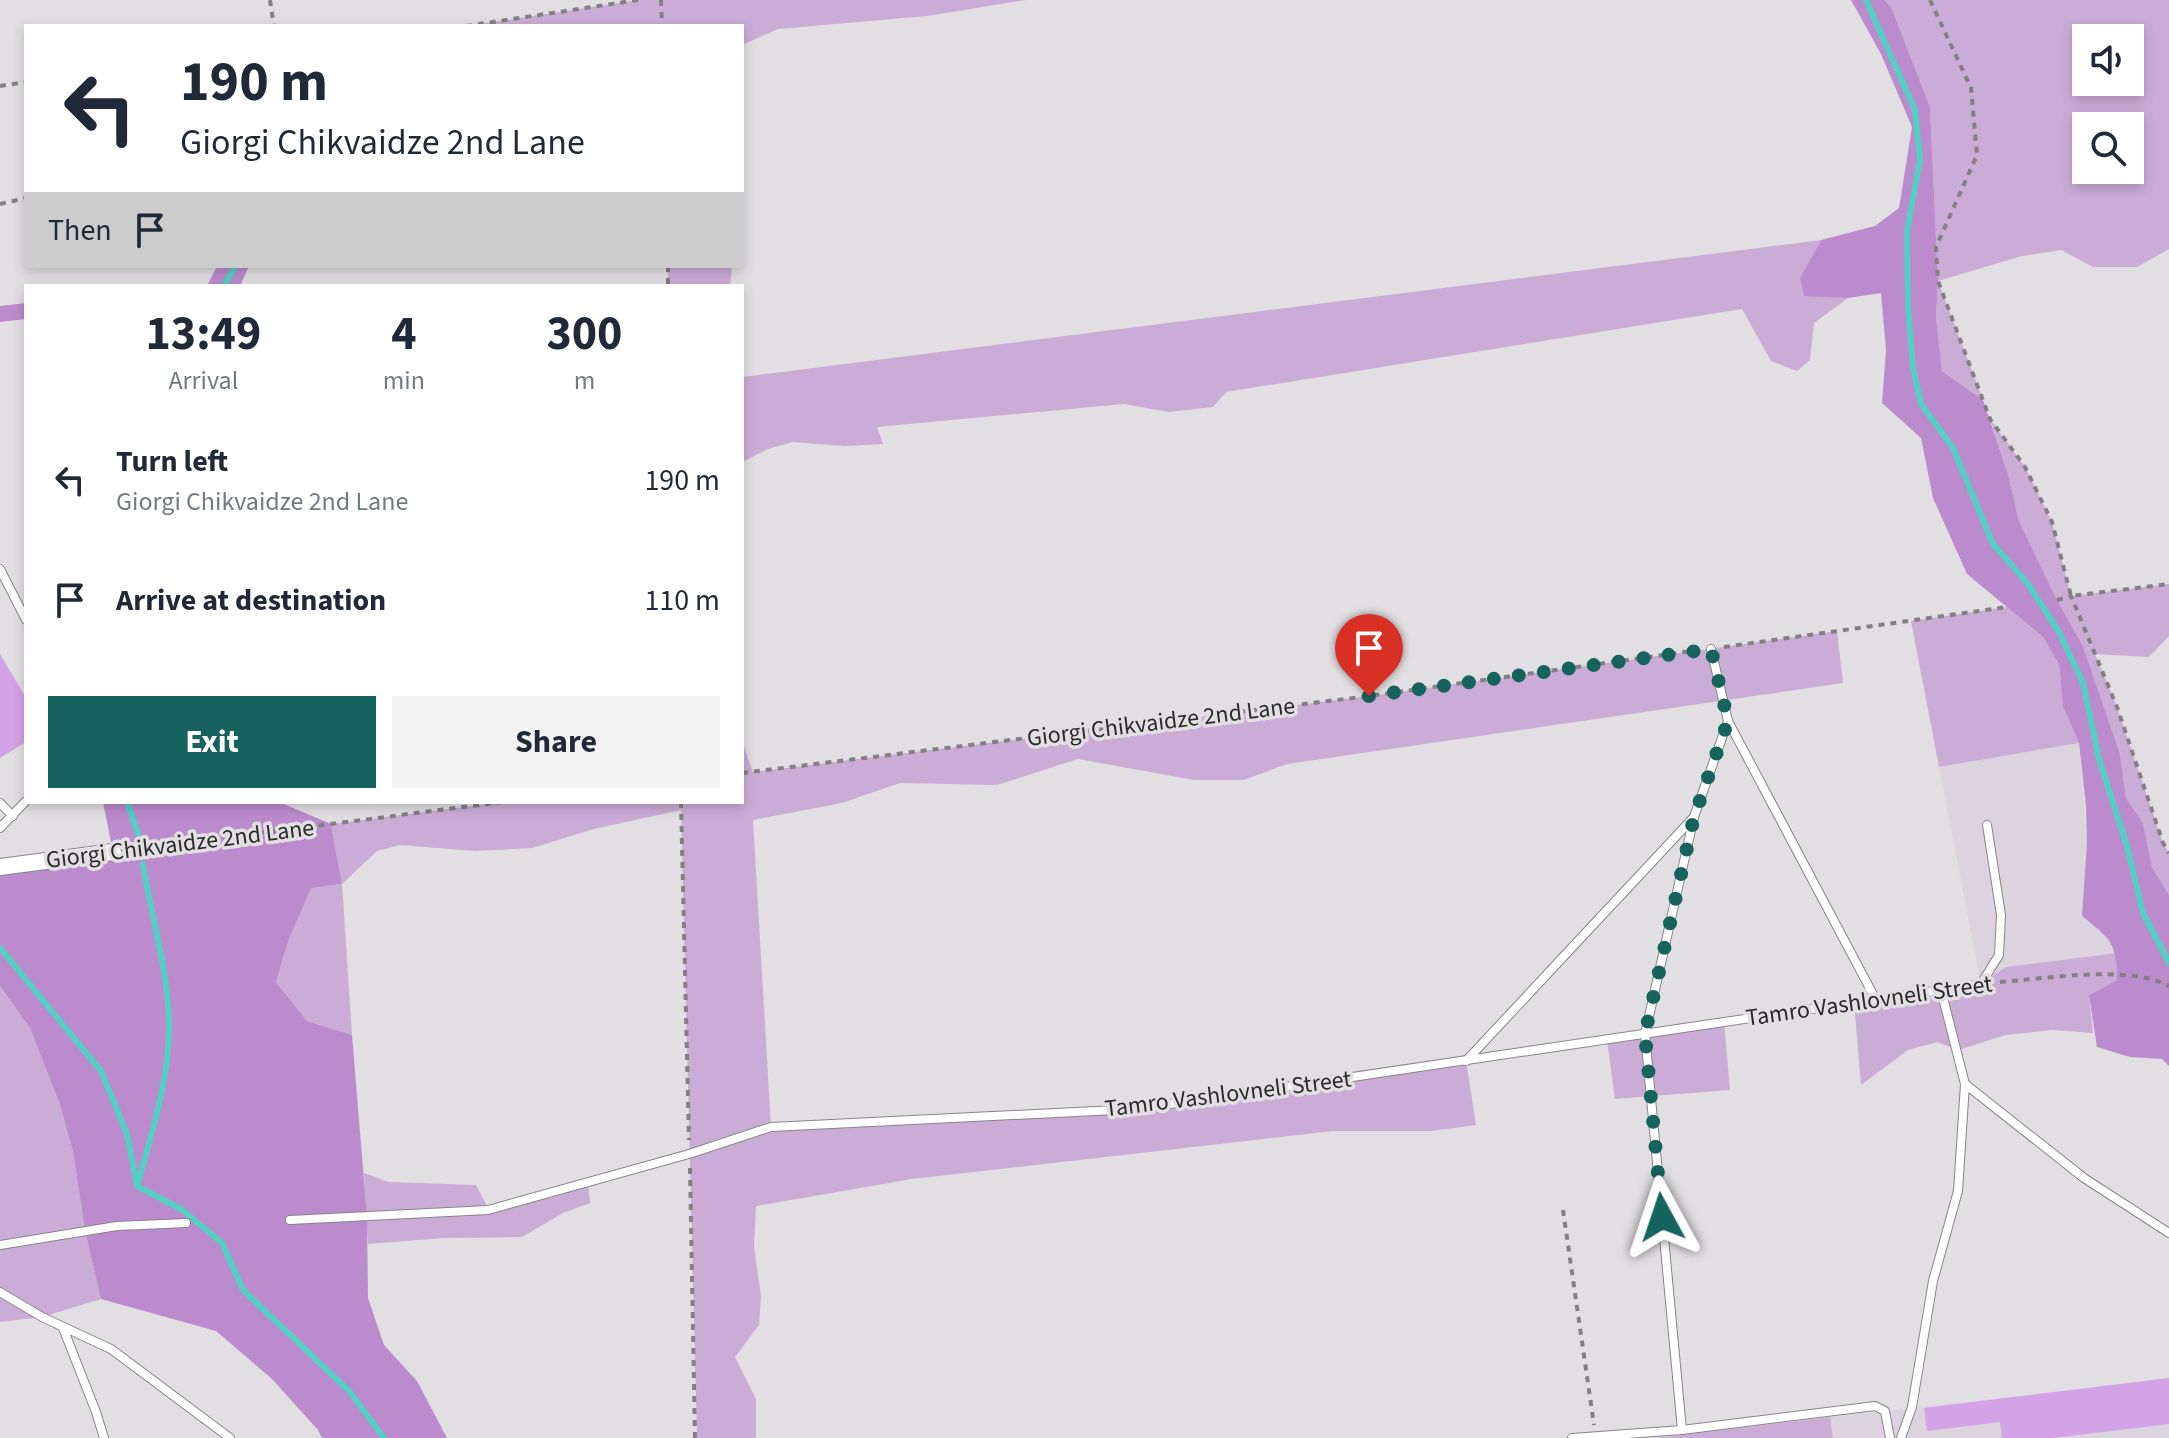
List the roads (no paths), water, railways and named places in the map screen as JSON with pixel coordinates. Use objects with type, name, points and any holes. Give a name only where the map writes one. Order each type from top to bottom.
[{"type":"street","name":"Giorgi Chikvaidze 2nd Lane","points":[[0,867],[113,852]]},
{"type":"lane","points":[[0,569],[24,616]]},
{"type":"lane","points":[[1711,649],[1728,721],[1876,1000]]},
{"type":"lane","points":[[1682,1430],[1645,1034],[1694,817],[1728,721]]},
{"type":"lane","points":[[0,803],[13,816]]},
{"type":"lane","points":[[0,828],[24,803]]},
{"type":"lane","points":[[1466,1061],[1694,817]]},
{"type":"lane","name":"Tamro Vashlovneli Street","points":[[290,1220],[488,1210],[689,1154],[771,1127],[1136,1109],[1981,984],[1999,955],[2001,915],[1987,825]]},
{"type":"lane","points":[[1901,1438],[1912,1407],[1933,1281],[1958,1191],[1965,1084],[1941,990]]},
{"type":"lane","points":[[1965,1084],[2084,1178],[2169,1233]]},
{"type":"lane","points":[[0,1245],[117,1226],[186,1223]]},
{"type":"lane","points":[[0,1292],[111,1349],[230,1438]]},
{"type":"lane","points":[[63,1327],[104,1438]]},
{"type":"lane","points":[[1572,1438],[1682,1430],[1875,1406],[1885,1411],[1890,1438]]},
{"type":"waterway","points":[[1866,0],[1915,110],[1920,159],[1907,231],[1908,306],[1913,368],[1921,404],[1953,448],[1993,544],[2028,584],[2059,632],[2083,683],[2099,759],[2127,846],[2143,913],[2169,963]]},
{"type":"waterway","points":[[225,284],[234,268]]},
{"type":"waterway","points":[[128,804],[138,834]]},
{"type":"waterway","points":[[138,1183],[163,1086],[169,1027],[163,965],[143,864]]},
{"type":"waterway","points":[[0,948],[101,1071],[127,1134],[137,1186],[181,1209],[222,1243],[243,1290],[349,1391],[384,1438]]}]
